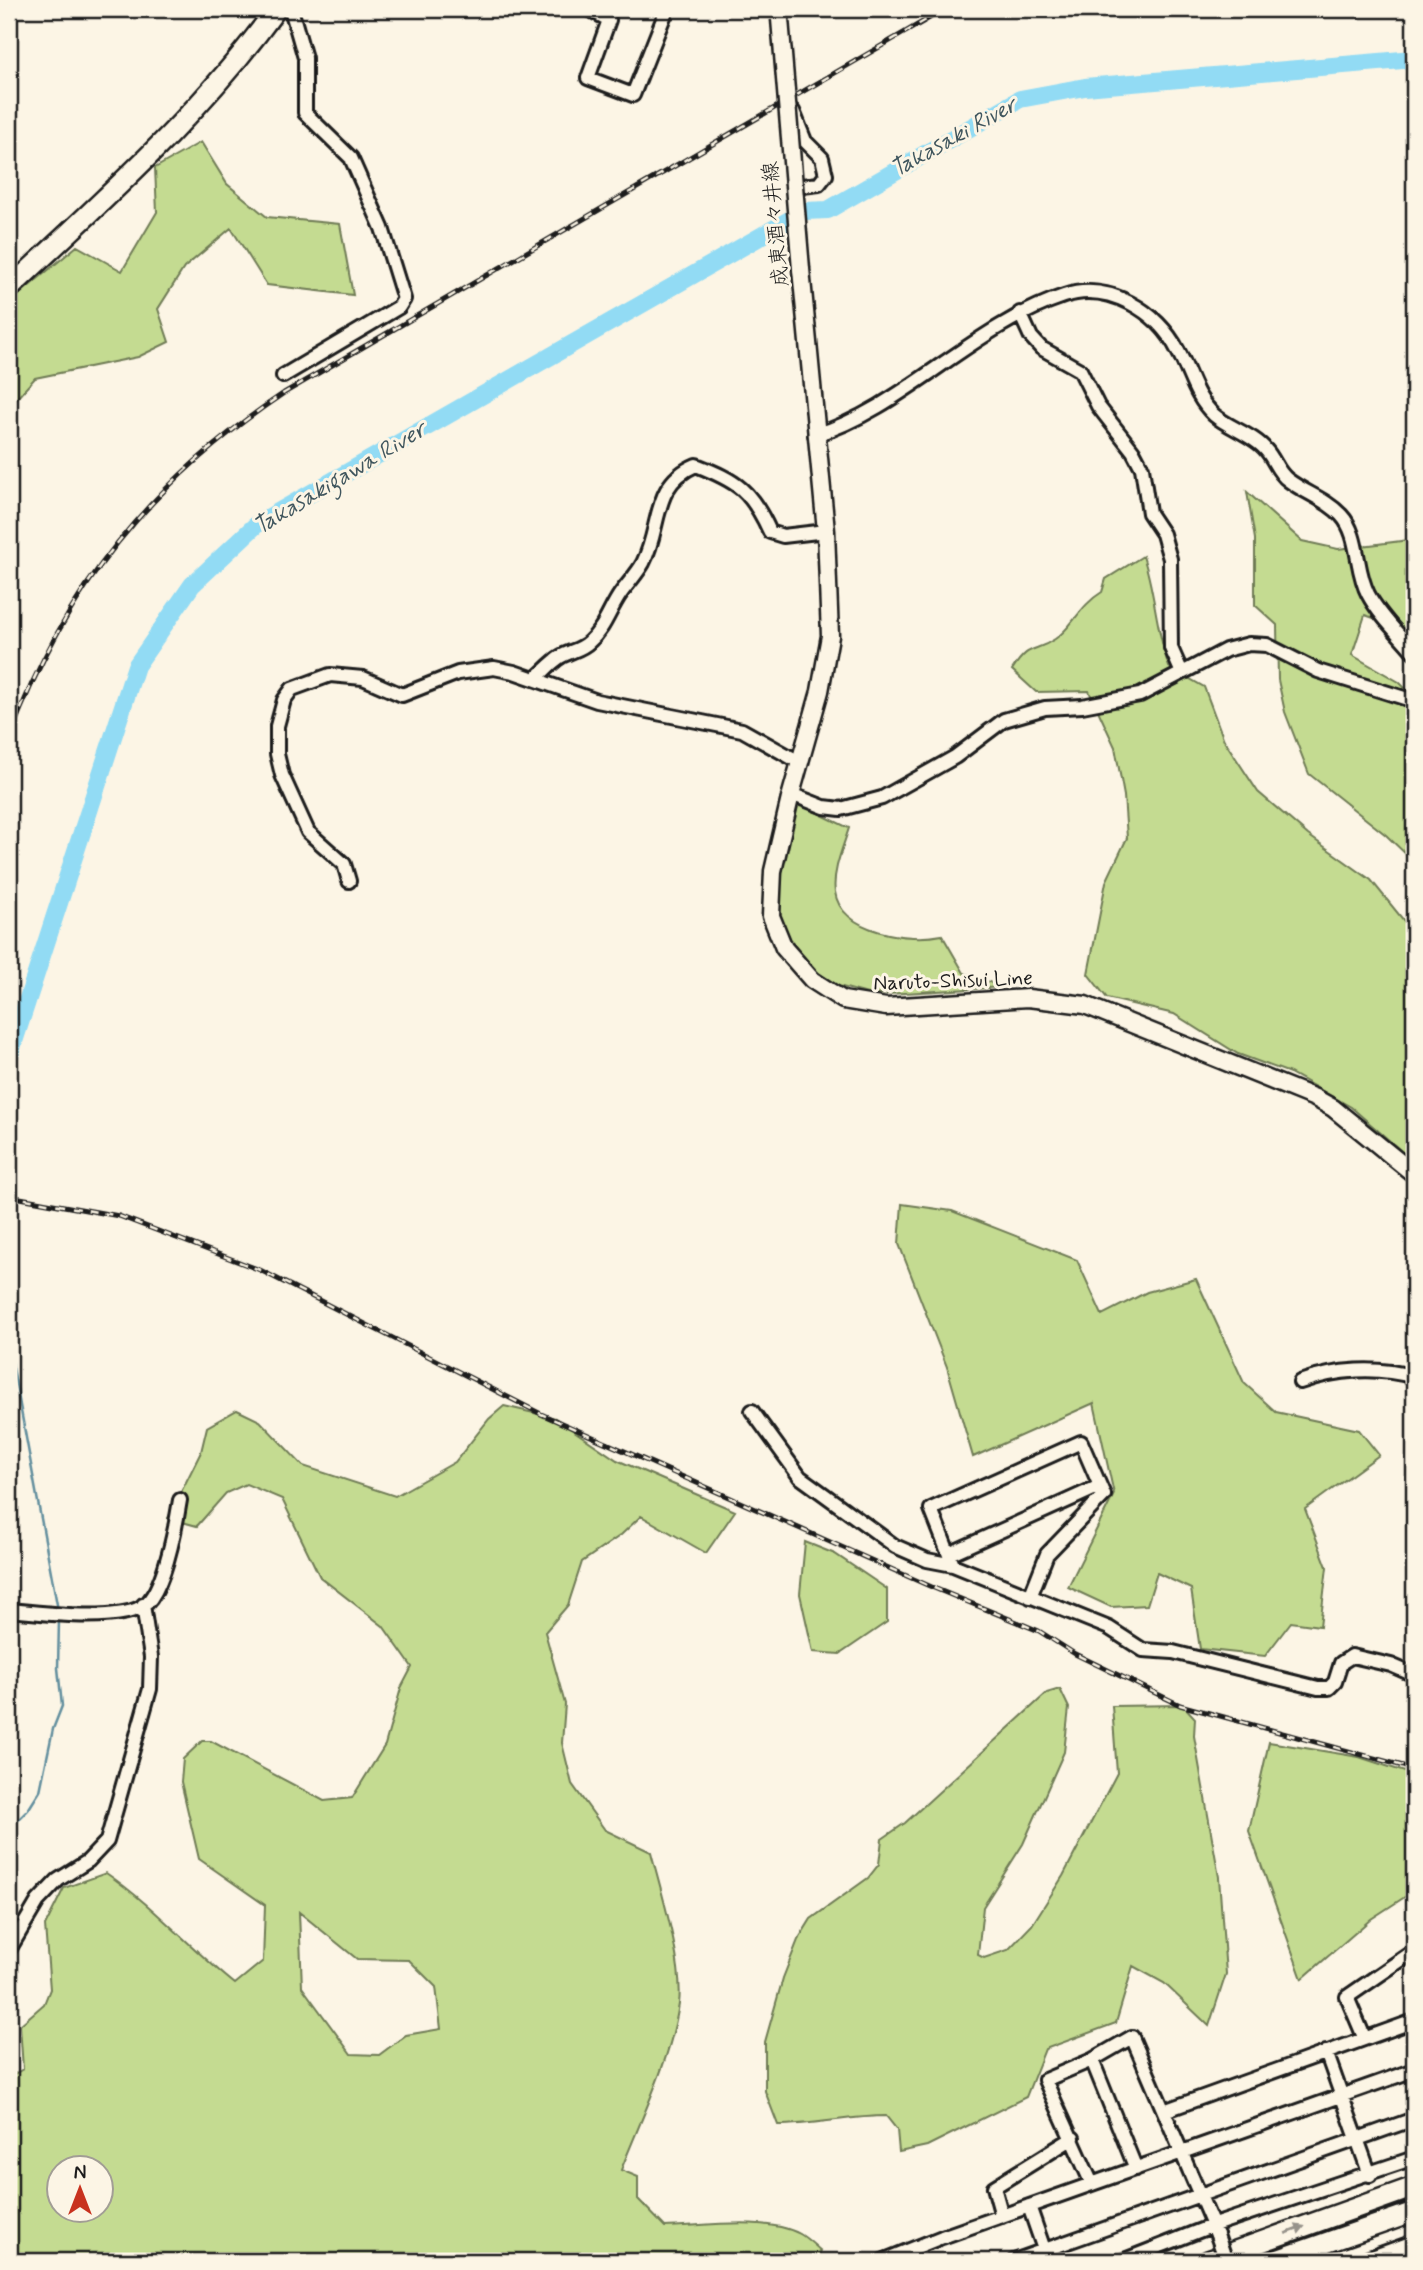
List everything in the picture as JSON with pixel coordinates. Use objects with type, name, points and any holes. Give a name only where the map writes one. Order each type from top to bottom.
[{"type":"highway","points":[[9,289],[194,112],[225,78],[276,9]]},
{"type":"highway","points":[[1208,2261],[1414,2187]]},
{"type":"highway","points":[[1274,2261],[1414,2212]]},
{"type":"main road","name":"成東酒々井線","points":[[780,14],[815,435]]},
{"type":"main road","name":"Naruto-Shisui Line","points":[[815,435],[826,531],[830,636],[820,691],[773,871],[771,916],[784,948],[812,980],[828,992],[861,1005],[886,1007],[1028,998],[1085,1005],[1315,1098],[1333,1108],[1414,1174]]},
{"type":"street","points":[[283,376],[399,307],[404,299],[382,228],[351,158],[305,113],[305,58],[291,9]]},
{"type":"street","points":[[589,9],[611,15],[588,78],[633,95],[667,9]]},
{"type":"street","points":[[793,111],[805,141],[825,164],[826,175],[819,184],[794,187]]},
{"type":"street","points":[[815,435],[834,429],[875,407],[1020,313],[1076,293],[1105,293],[1127,300],[1166,332],[1179,351],[1200,401],[1216,417],[1266,449],[1277,469],[1287,480],[1342,516],[1351,532],[1362,579],[1369,596],[1414,652]]},
{"type":"street","points":[[1020,313],[1031,337],[1041,348],[1080,370],[1098,407],[1133,451],[1142,468],[1149,513],[1163,534],[1170,559],[1171,648],[1182,673]]},
{"type":"street","points":[[536,678],[559,657],[587,645],[601,630],[619,596],[642,566],[652,543],[660,506],[670,482],[679,472],[695,465],[734,480],[752,497],[770,532],[783,536],[826,531]]},
{"type":"street","points":[[791,794],[824,807],[841,809],[882,798],[955,757],[1004,720],[1045,708],[1082,706],[1140,695],[1226,650],[1249,644],[1267,645],[1318,671],[1414,701]]},
{"type":"street","points":[[349,881],[344,864],[308,832],[282,775],[277,754],[277,726],[284,700],[292,689],[330,675],[363,678],[402,695],[439,678],[494,668],[536,678],[597,701],[742,730],[800,762]]},
{"type":"street","points":[[1300,1382],[1327,1372],[1392,1370],[1414,1377]]},
{"type":"street","points":[[752,1411],[800,1478],[895,1546],[927,1560],[951,1560],[1100,1486]]},
{"type":"street","points":[[1030,1597],[1047,1554],[1104,1495],[1081,1442],[931,1509],[951,1560],[961,1571],[1109,1628],[1143,1650],[1172,1652],[1318,1688],[1329,1688],[1335,1682],[1341,1662],[1352,1656],[1391,1665],[1414,1675]]},
{"type":"street","points":[[9,1611],[112,1614],[143,1605],[158,1586],[180,1500]]},
{"type":"street","points":[[9,1950],[38,1901],[58,1880],[88,1861],[107,1841],[150,1689],[150,1657],[143,1605]]},
{"type":"street","points":[[1364,2037],[1347,1997],[1414,1951]]},
{"type":"street","points":[[1164,2111],[1414,2021]]},
{"type":"street","points":[[1092,2184],[1045,2080],[1092,2060],[1132,2037],[1226,2261]]},
{"type":"street","points":[[1326,2052],[1370,2175]]},
{"type":"street","points":[[1092,2060],[1136,2169]]},
{"type":"street","points":[[882,2261],[1414,2070]]},
{"type":"street","points":[[1014,2261],[1046,2256],[1201,2196],[1414,2119]]},
{"type":"street","points":[[1002,2216],[994,2187],[1073,2138]]},
{"type":"street","points":[[1122,2261],[1414,2158]]},
{"type":"street","points":[[1029,2206],[1046,2256]]},
{"type":"street","points":[[1362,2261],[1414,2242]]},
{"type":"green space","points":[[201,142],[227,184],[267,217],[340,224],[353,295],[267,285],[231,228],[184,268],[158,309],[169,342],[138,357],[35,378],[9,407],[9,303],[77,246],[122,271],[157,212],[155,168]]},
{"type":"green space","points":[[1409,424],[1414,431],[1414,632],[1365,615],[1352,655],[1399,682],[1414,697],[1414,862],[1386,835],[1309,774],[1285,712],[1278,680],[1277,625],[1255,605],[1255,539],[1247,492],[1302,541],[1338,549],[1409,540],[1413,504]]},
{"type":"green space","points":[[1143,556],[1169,667],[1204,687],[1224,740],[1258,792],[1308,835],[1371,880],[1409,927],[1414,942],[1414,1162],[1351,1107],[1290,1073],[1238,1054],[1174,1014],[1107,998],[1088,974],[1106,882],[1127,838],[1124,796],[1115,747],[1089,691],[1036,692],[1012,670],[1023,655],[1048,643],[1067,629],[1087,604],[1102,592],[1106,579]]},
{"type":"green space","points":[[793,801],[849,828],[834,884],[840,906],[850,917],[879,932],[913,937],[942,935],[964,973],[1003,987],[871,995],[835,985],[812,968],[791,941],[776,906],[776,890]]},
{"type":"green space","points":[[902,1204],[952,1211],[1077,1260],[1102,1315],[1147,1292],[1196,1279],[1244,1383],[1276,1412],[1359,1430],[1379,1455],[1305,1509],[1327,1567],[1320,1626],[1291,1622],[1265,1656],[1200,1649],[1191,1589],[1157,1573],[1147,1605],[1111,1607],[1068,1587],[1114,1494],[1094,1403],[973,1457],[947,1367],[899,1244]]},
{"type":"green space","points":[[504,1406],[555,1418],[617,1460],[735,1511],[706,1553],[641,1516],[621,1535],[582,1562],[568,1605],[545,1632],[565,1704],[562,1743],[572,1784],[605,1830],[651,1852],[671,1928],[678,1969],[680,1988],[675,2025],[654,2088],[621,2170],[638,2177],[638,2199],[665,2227],[735,2223],[771,2225],[800,2234],[821,2251],[814,2261],[9,2261],[9,2077],[23,2069],[20,2025],[44,2004],[50,1989],[45,1926],[64,1888],[106,1873],[140,1899],[235,1984],[263,1961],[265,1905],[199,1859],[181,1782],[183,1759],[202,1741],[211,1741],[324,1801],[352,1798],[385,1745],[401,1688],[412,1667],[383,1626],[320,1577],[282,1499],[246,1484],[226,1493],[197,1526],[168,1518],[201,1452],[207,1427],[237,1410],[260,1421],[303,1466],[395,1496],[455,1462],[489,1419]],"holes":[[[299,1912],[357,1959],[409,1960],[436,1987],[441,2029],[406,2035],[379,2055],[351,2054],[302,1987]]]},
{"type":"green space","points":[[805,1542],[835,1554],[887,1589],[887,1622],[840,1654],[813,1652],[800,1594]]},
{"type":"green space","points":[[1060,1689],[1069,1708],[1064,1752],[1023,1844],[983,1907],[978,1955],[984,1958],[1008,1950],[1032,1925],[1063,1876],[1117,1773],[1112,1706],[1183,1705],[1195,1718],[1194,1736],[1219,1877],[1226,1974],[1209,2026],[1164,1983],[1133,1966],[1116,2023],[1045,2049],[1026,2097],[927,2146],[899,2152],[897,2130],[886,2116],[778,2125],[765,2091],[765,2042],[783,1978],[798,1940],[811,1919],[868,1878],[879,1864],[882,1839],[905,1823],[1047,1693]]},
{"type":"green space","points":[[1269,1742],[1359,1757],[1414,1775],[1414,1891],[1371,1919],[1302,1979],[1249,1831]]},
{"type":"waterway","name":"Takasakigawa River","points":[[9,1057],[136,666],[192,585],[257,524],[805,211],[828,210],[1020,99],[1085,87],[1414,59]]},
{"type":"waterway","points":[[9,1346],[58,1610]]},
{"type":"waterway","points":[[9,1829],[28,1810],[40,1791],[53,1729],[62,1706],[58,1668],[59,1620]]},
{"type":"railway","points":[[9,739],[31,684],[57,634],[118,543],[153,502],[193,463],[236,427],[284,393],[945,9]]},
{"type":"railway","points":[[9,1196],[119,1216],[260,1270],[541,1414],[934,1588],[1039,1631],[1075,1654],[1180,1705],[1414,1769]]},
{"type":"water label","name":"Takasaki River","points":[[954,138]]}]
